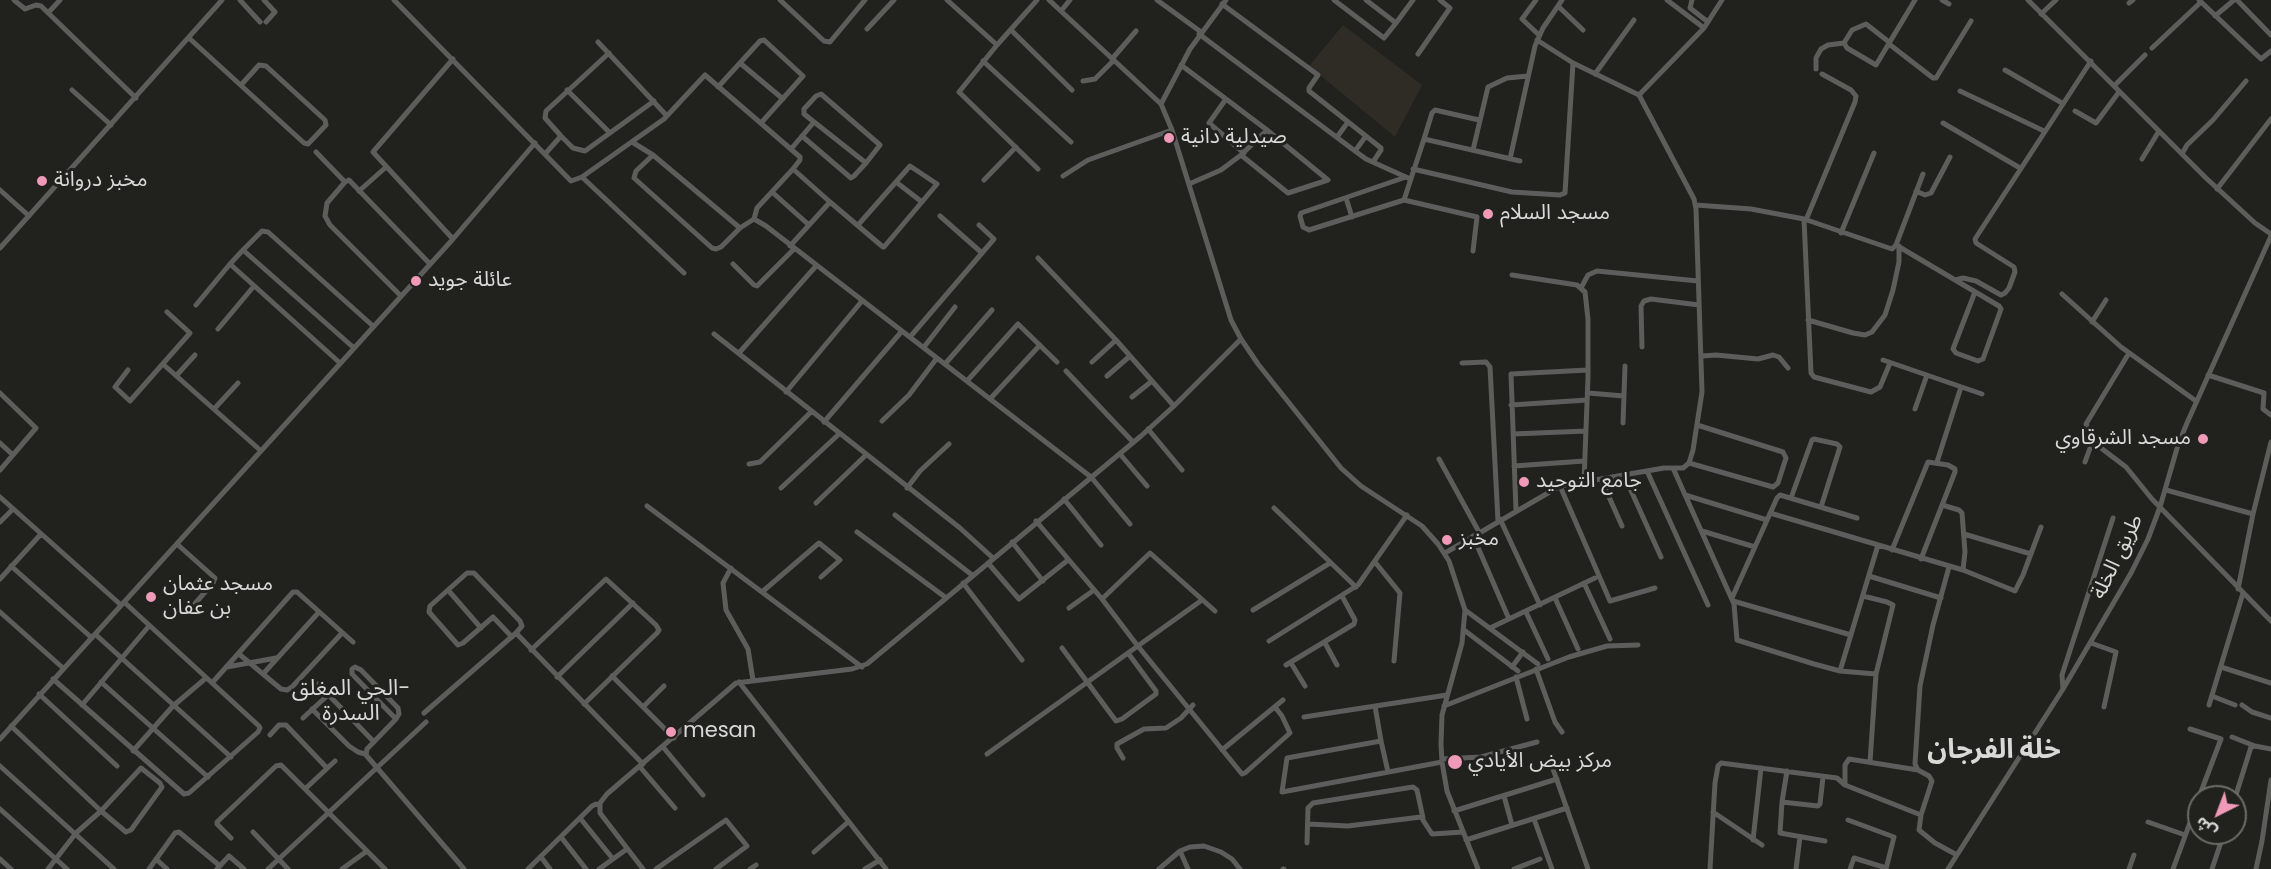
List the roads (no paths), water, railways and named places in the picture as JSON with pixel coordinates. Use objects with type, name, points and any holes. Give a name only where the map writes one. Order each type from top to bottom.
[{"type":"street","points":[[14,0],[24,9],[37,5],[48,13],[136,98]]},
{"type":"street","points":[[48,13],[60,0]]},
{"type":"street","points":[[0,248],[222,0]]},
{"type":"street","points":[[240,0],[263,22],[275,12],[264,0]]},
{"type":"street","points":[[394,0],[571,181],[582,177],[667,116],[703,76],[707,76],[801,158],[757,208],[754,219],[740,228],[721,247],[712,248],[634,178],[636,171],[653,155]]},
{"type":"street","points":[[780,0],[825,41],[830,42],[865,0]]},
{"type":"street","points":[[867,29],[894,0]]},
{"type":"street","points":[[947,0],[997,45]]},
{"type":"street","points":[[1037,0],[960,88],[959,92],[1038,169]]},
{"type":"street","points":[[1049,0],[1161,104],[1172,130],[1224,301],[1241,339],[1258,364],[1341,468],[1361,486],[1407,515],[1433,537],[1455,574],[1465,609],[1464,630],[1444,706],[1440,744],[1447,791],[1478,869]]},
{"type":"street","points":[[1061,11],[1070,0]]},
{"type":"street","points":[[1157,0],[1355,151],[1408,178]]},
{"type":"street","points":[[1334,0],[1384,38],[1413,0]]},
{"type":"street","points":[[1366,0],[1396,23]]},
{"type":"street","points":[[1418,54],[1450,8],[1440,0]]},
{"type":"street","points":[[1444,553],[1560,486],[1647,471],[1683,468],[1689,462],[1697,425],[1702,392],[1702,356],[1696,205],[1639,95],[1573,63],[1538,38],[1522,19],[1536,0]]},
{"type":"street","points":[[1510,159],[1538,38],[1562,0]]},
{"type":"street","points":[[1667,0],[1704,28]]},
{"type":"street","points":[[1692,0],[1690,8],[1708,22]]},
{"type":"street","points":[[1639,95],[1704,28],[1722,0]]},
{"type":"street","points":[[1844,43],[1847,48],[1874,66],[1916,0]]},
{"type":"street","points":[[1942,0],[1949,4]]},
{"type":"street","points":[[2028,0],[2217,189],[2271,235]]},
{"type":"street","points":[[2042,14],[2056,0]]},
{"type":"street","points":[[2215,16],[2236,0],[2271,35]]},
{"type":"street","points":[[2152,48],[2200,1],[2261,59],[2271,51]]},
{"type":"street","points":[[1161,104],[1200,33],[1224,2],[1318,75],[1309,91],[1382,148],[1373,162]]},
{"type":"street","points":[[1558,6],[1583,30]]},
{"type":"street","points":[[1595,74],[1634,20]]},
{"type":"street","points":[[1844,43],[1852,30],[1866,24],[1933,78],[1936,78],[1971,21]]},
{"type":"street","points":[[1011,30],[1072,90]]},
{"type":"street","points":[[1083,81],[1095,79],[1136,31]]},
{"type":"street","points":[[189,38],[306,144],[326,125],[325,120],[266,66],[259,65],[241,85]]},
{"type":"street","points":[[718,87],[760,41],[764,40],[802,75],[761,123]]},
{"type":"street","points":[[598,42],[667,116]]},
{"type":"street","points":[[1816,69],[1816,58],[1821,49],[1828,45],[1844,43]]},
{"type":"street","points":[[609,53],[545,113],[546,118],[561,136],[573,148],[585,151],[654,101]]},
{"type":"street","points":[[2114,86],[2145,55]]},
{"type":"street","points":[[453,59],[373,150],[373,155],[453,239]]},
{"type":"street","points":[[983,61],[1071,142]]},
{"type":"street","points":[[1955,280],[1966,278],[1976,281],[2001,295],[2009,288],[2015,272],[2014,267],[1974,240],[2091,61]]},
{"type":"street","points":[[740,63],[783,99]]},
{"type":"street","points":[[1413,170],[1512,192],[1560,195],[1565,193],[1573,63]]},
{"type":"street","points":[[1181,65],[1226,99],[1267,130],[1326,178],[1327,182],[1288,193],[1209,123],[1226,99]]},
{"type":"street","points":[[2005,70],[2062,103]]},
{"type":"street","points":[[1822,74],[1851,90],[1856,96],[1856,102],[1805,220],[1809,369],[1814,377],[1871,392],[1880,387],[1890,363]]},
{"type":"street","points":[[1473,150],[1489,85],[1507,78],[1528,76]]},
{"type":"street","points":[[2182,154],[2187,145],[2213,120],[2247,81]]},
{"type":"street","points":[[72,90],[111,125]]},
{"type":"street","points":[[567,90],[610,134]]},
{"type":"street","points":[[1960,91],[2044,131]]},
{"type":"street","points":[[2075,111],[2096,123],[2119,92]]},
{"type":"street","points":[[802,136],[849,177],[854,176],[866,163],[879,147],[879,143],[819,94],[804,114],[866,163]]},
{"type":"street","points":[[1404,200],[1408,178],[1413,170],[1432,112],[1435,110],[1479,120]]},
{"type":"street","points":[[2217,189],[2271,119]]},
{"type":"street","points":[[791,149],[814,122]]},
{"type":"street","points":[[1337,137],[1348,122]]},
{"type":"street","points":[[1943,123],[2020,168]]},
{"type":"street","points":[[1063,176],[1088,160],[1172,130]]},
{"type":"street","points":[[1189,184],[1212,175],[1242,154],[1267,130]]},
{"type":"street","points":[[2142,159],[2159,132]]},
{"type":"street","points":[[545,154],[561,136]]},
{"type":"street","points":[[1355,151],[1366,136]]},
{"type":"street","points":[[1424,138],[1520,161]]},
{"type":"street","points":[[632,142],[653,155],[740,228]]},
{"type":"street","points":[[0,739],[453,239],[535,143]]},
{"type":"street","points":[[984,180],[1016,147]]},
{"type":"street","points":[[316,152],[345,182]]},
{"type":"street","points":[[1841,233],[1874,153]]},
{"type":"street","points":[[1916,191],[1925,195],[1931,193],[1950,157]]},
{"type":"street","points":[[793,169],[830,202],[884,247],[937,185],[936,183],[910,166],[858,225]]},
{"type":"street","points":[[359,191],[385,168]]},
{"type":"street","points":[[1808,320],[1853,333],[1865,335],[1872,332],[1885,315],[1899,262],[1898,246],[1923,174]]},
{"type":"street","points":[[582,177],[684,273]]},
{"type":"street","points":[[1408,178],[1300,213],[1303,227],[1309,230],[1404,200],[1477,217],[1473,251]]},
{"type":"street","points":[[401,296],[330,225],[325,216],[327,203],[345,182],[349,180],[430,264]]},
{"type":"street","points":[[896,182],[922,202]]},
{"type":"street","points":[[0,190],[29,216]]},
{"type":"street","points":[[771,192],[809,225]]},
{"type":"street","points":[[1346,198],[1352,217]]},
{"type":"street","points":[[733,264],[754,285],[758,286],[830,202]]},
{"type":"street","points":[[1696,205],[1751,209],[1805,220],[1890,248],[1898,246],[1975,292],[2001,309],[1983,359],[1978,361],[1956,353],[1953,349],[1975,292]]},
{"type":"street","points":[[940,216],[982,253]]},
{"type":"street","points":[[754,219],[1091,477],[1130,524]]},
{"type":"street","points":[[910,337],[994,238],[979,225]]},
{"type":"street","points":[[196,304],[243,250],[260,232],[265,230],[373,326]]},
{"type":"street","name":"طريق الخلة","points":[[1948,869],[2063,689],[2131,573],[2160,507],[2178,445],[2196,401],[2271,235]]},
{"type":"street","points":[[243,250],[354,348]]},
{"type":"street","points":[[1038,258],[1116,340],[1174,406]]},
{"type":"street","points":[[230,264],[340,363]]},
{"type":"street","points":[[739,353],[816,266]]},
{"type":"street","points":[[1581,288],[1588,275],[1598,271],[1698,280]]},
{"type":"street","points":[[1512,275],[1581,288],[1586,296],[1588,370],[1584,481]]},
{"type":"street","points":[[218,329],[254,286]]},
{"type":"street","points":[[2062,294],[2129,353],[2196,401]]},
{"type":"street","points":[[1642,347],[1641,306],[1644,302],[1651,299],[1699,305]]},
{"type":"street","points":[[2092,322],[2106,300]]},
{"type":"street","points":[[786,392],[862,301]]},
{"type":"street","points":[[924,347],[955,307]]},
{"type":"street","points":[[945,364],[992,310]]},
{"type":"street","points":[[128,370],[115,388],[130,401],[190,333],[167,312]]},
{"type":"street","points":[[968,381],[1016,324],[1019,324],[1057,362]]},
{"type":"street","points":[[824,422],[902,331]]},
{"type":"street","points":[[714,334],[967,534],[990,560],[1018,599],[1068,560]]},
{"type":"street","points":[[599,805],[607,794],[739,682],[862,667],[1149,429],[1241,339]]},
{"type":"street","points":[[1092,362],[1116,340]]},
{"type":"street","points":[[990,399],[1040,345]]},
{"type":"street","points":[[2085,462],[2093,442],[2093,437],[2086,424],[2129,353]]},
{"type":"street","points":[[176,376],[195,355]]},
{"type":"street","points":[[1702,356],[1758,360],[1773,355],[1779,357],[1788,368]]},
{"type":"street","points":[[1107,376],[1130,356]]},
{"type":"street","points":[[882,421],[909,395],[938,358]]},
{"type":"street","points":[[1883,360],[1982,393]]},
{"type":"street","points":[[1462,363],[1486,362],[1490,367],[1499,520],[1540,605]]},
{"type":"street","points":[[164,365],[260,450]]},
{"type":"street","points":[[1623,423],[1625,366]]},
{"type":"street","points":[[1516,511],[1510,376],[1513,373],[1588,370]]},
{"type":"street","points":[[1066,372],[1133,442]]},
{"type":"street","points":[[1915,410],[1927,375]]},
{"type":"street","points":[[2208,375],[2264,393],[2263,409],[2271,415]]},
{"type":"street","points":[[1132,397],[1152,381]]},
{"type":"street","points":[[214,409],[238,383]]},
{"type":"street","points":[[1937,462],[1961,387]]},
{"type":"street","points":[[0,393],[36,427],[0,470]]},
{"type":"street","points":[[1511,405],[1587,396],[1624,396]]},
{"type":"street","points":[[749,464],[760,462],[811,412]]},
{"type":"street","points":[[1689,462],[1771,487],[1778,483],[1786,458],[1783,452],[1697,425]]},
{"type":"street","points":[[1149,429],[1182,470]]},
{"type":"street","points":[[1513,434],[1586,431]]},
{"type":"street","points":[[781,489],[839,434]]},
{"type":"street","points":[[1791,498],[1812,440],[1838,444],[1840,447],[1821,507]]},
{"type":"street","points":[[2093,442],[2126,467],[2160,507],[2271,621]]},
{"type":"street","points":[[2209,705],[2241,591],[2253,514],[2271,442]]},
{"type":"street","points":[[0,443],[13,455]]},
{"type":"street","points":[[907,488],[920,471],[949,444]]},
{"type":"street","points":[[1120,454],[1147,486]]},
{"type":"street","points":[[816,503],[866,455]]},
{"type":"street","points":[[1439,459],[1479,532]]},
{"type":"street","points":[[1514,466],[1584,461]]},
{"type":"street","points":[[1892,550],[1927,462],[1951,466],[1955,470],[1921,559]]},
{"type":"street","points":[[1673,468],[1733,600],[1737,613],[1737,640],[1840,671],[1876,674]]},
{"type":"street","points":[[1647,471],[1708,604]]},
{"type":"street","points":[[1624,475],[1661,557]]},
{"type":"street","points":[[1601,479],[1622,526]]},
{"type":"street","points":[[1560,486],[1610,600],[1655,588]]},
{"type":"street","points":[[2166,490],[2253,514]]},
{"type":"street","points":[[1685,495],[1767,520]]},
{"type":"street","points":[[1733,600],[1778,496],[1857,518]]},
{"type":"street","points":[[0,497],[149,626],[260,729],[208,777],[189,793],[184,794],[53,679]]},
{"type":"street","points":[[1064,499],[1101,545]]},
{"type":"street","points":[[1942,505],[1962,513],[1965,552],[1963,570]]},
{"type":"street","points":[[647,506],[862,667]]},
{"type":"street","points":[[1274,508],[1356,587]]},
{"type":"street","points":[[0,522],[13,509]]},
{"type":"street","points":[[1770,513],[1963,570],[2015,591],[2042,527]]},
{"type":"street","points":[[896,515],[972,575]]},
{"type":"street","points":[[1269,641],[1356,587],[1407,515]]},
{"type":"street","points":[[2063,689],[2062,675],[2113,518]]},
{"type":"street","points":[[1036,521],[1102,599],[1239,773],[1245,773],[1290,733],[1275,707]]},
{"type":"street","points":[[1702,531],[1755,547]]},
{"type":"street","points":[[857,532],[945,597]]},
{"type":"street","points":[[0,579],[41,534]]},
{"type":"street","points":[[1964,534],[2031,554]]},
{"type":"street","points":[[1296,541],[1302,536]]},
{"type":"street","points":[[1473,536],[1509,619]]},
{"type":"street","points":[[1012,542],[1043,581]]},
{"type":"street","points":[[762,592],[819,543],[840,560],[821,577]]},
{"type":"street","points":[[177,544],[215,578],[192,607]]},
{"type":"street","points":[[1840,671],[1878,545]]},
{"type":"street","points":[[1102,599],[1150,553],[1215,611]]},
{"type":"street","points":[[1375,562],[1400,593],[1394,661]]},
{"type":"street","points":[[1253,610],[1330,563]]},
{"type":"street","points":[[11,566],[122,658],[231,757]]},
{"type":"street","points":[[1918,770],[1915,764],[1920,686],[1949,567]]},
{"type":"street","points":[[731,568],[723,583],[726,609],[748,649],[753,680]]},
{"type":"street","points":[[424,713],[514,635],[522,626],[522,623],[472,572],[467,573],[428,609],[442,627],[459,645],[495,617],[514,635],[531,650],[584,704],[642,766],[675,808]]},
{"type":"street","points":[[1869,576],[1941,598]]},
{"type":"street","points":[[1490,628],[1595,578]]},
{"type":"street","points":[[531,650],[606,579],[656,625],[659,631],[584,704]]},
{"type":"street","points":[[963,583],[1022,660]]},
{"type":"street","points":[[1584,584],[1610,639]]},
{"type":"street","points":[[448,590],[481,628]]},
{"type":"street","points":[[1069,608],[1094,590]]},
{"type":"street","points":[[212,683],[293,592],[297,592],[353,642]]},
{"type":"street","points":[[1305,686],[1289,664],[1355,623],[1342,596]]},
{"type":"street","points":[[1863,596],[1893,605],[1876,674],[1870,762]]},
{"type":"street","points":[[1555,598],[1578,649]]},
{"type":"street","points":[[987,754],[1202,600]]},
{"type":"street","points":[[1733,600],[1851,634]]},
{"type":"street","points":[[557,677],[633,603]]},
{"type":"street","points":[[1465,609],[1537,666],[1555,722],[1562,732]]},
{"type":"street","points":[[0,612],[63,668]]},
{"type":"street","points":[[263,674],[319,612]]},
{"type":"street","points":[[1526,612],[1548,659]]},
{"type":"street","points":[[82,705],[149,626]]},
{"type":"street","points":[[1464,630],[1512,667],[1517,674],[1527,719]]},
{"type":"street","points":[[239,654],[283,690],[290,689],[342,633]]},
{"type":"street","points":[[1325,643],[1337,665]]},
{"type":"street","points":[[2091,643],[2116,652],[2104,707]]},
{"type":"street","points":[[1444,706],[1537,666],[1608,646],[1638,645]]},
{"type":"street","points":[[1062,648],[1116,721],[1154,697],[1156,691],[1128,652]]},
{"type":"street","points":[[1512,667],[1522,652]]},
{"type":"street","points":[[226,667],[278,657]]},
{"type":"street","points":[[365,754],[366,750],[396,719],[399,714],[398,708],[361,670],[355,667],[352,669],[352,674],[396,719]]},
{"type":"street","points":[[2221,667],[2271,683]]},
{"type":"street","points":[[612,676],[674,738]]},
{"type":"street","points":[[133,750],[173,706],[206,678]]},
{"type":"street","points":[[101,682],[208,777]]},
{"type":"street","points":[[739,682],[886,869]]},
{"type":"street","points":[[318,684],[374,742]]},
{"type":"street","points":[[643,707],[664,686]]},
{"type":"street","points":[[39,694],[117,766]]},
{"type":"street","points":[[303,718],[328,695]]},
{"type":"street","points":[[1304,717],[1447,695]]},
{"type":"street","points":[[2212,696],[2271,718]]},
{"type":"street","points":[[1222,750],[1283,700]]},
{"type":"street","points":[[1123,758],[1117,744],[1144,729],[1166,728],[1193,705]]},
{"type":"street","points":[[1375,706],[1388,772]]},
{"type":"street","points":[[312,709],[349,746],[365,754],[464,869]]},
{"type":"street","points":[[268,869],[426,722]]},
{"type":"street","points":[[270,735],[279,725],[286,725],[327,768]]},
{"type":"street","points":[[11,726],[101,811],[126,832],[130,832],[161,790],[161,785],[141,768],[101,811],[76,833],[48,869]]},
{"type":"street","points":[[2190,729],[2221,740],[2204,785]]},
{"type":"street","points":[[2232,737],[2254,746],[2271,749]]},
{"type":"street","points":[[1381,741],[1287,758],[1282,792],[1442,760],[1495,755],[1537,742]]},
{"type":"street","points":[[2239,785],[2251,747],[2254,746]]},
{"type":"street","points":[[663,747],[703,795]]},
{"type":"street","points":[[1845,785],[1847,760],[1918,770],[1929,776],[1932,782],[1921,815],[1919,830],[1935,843],[1957,855]]},
{"type":"street","points":[[305,789],[335,761]]},
{"type":"street","points":[[1710,869],[1713,812],[1719,764],[1837,778],[1845,785],[1921,815]]},
{"type":"street","points":[[231,838],[217,822],[276,765],[282,766],[385,869]]},
{"type":"street","points":[[0,766],[114,869]]},
{"type":"street","points":[[1552,766],[1588,869]]},
{"type":"street","points":[[1753,840],[1761,768]]},
{"type":"street","points":[[1787,771],[1780,833],[1825,841]]},
{"type":"street","points":[[1782,802],[1818,806],[1823,777]]},
{"type":"street","points":[[1454,811],[1557,780]]},
{"type":"street","points":[[2256,869],[2271,780]]},
{"type":"street","points":[[1307,843],[1308,808],[1313,803],[1404,787],[1413,787],[1417,790],[1423,818],[1432,834],[1463,832]]},
{"type":"street","points":[[1504,796],[1512,825]]},
{"type":"street","points":[[528,869],[594,804],[599,805]]},
{"type":"street","points":[[599,805],[602,816],[643,869]]},
{"type":"street","points":[[1466,840],[1567,808]]},
{"type":"street","points":[[0,809],[67,869]]},
{"type":"street","points":[[1713,812],[1762,845]]},
{"type":"street","points":[[580,818],[613,859]]},
{"type":"street","points":[[1308,824],[1348,826],[1423,818]]},
{"type":"street","points":[[1534,819],[1552,869]]},
{"type":"street","points":[[656,869],[727,820],[747,846],[716,869]]},
{"type":"street","points":[[1848,820],[1894,837],[1886,868],[1854,858],[1850,869]]},
{"type":"street","points":[[814,852],[848,822]]},
{"type":"street","points":[[2148,822],[2185,836]]},
{"type":"street","points":[[2173,869],[2187,831]]},
{"type":"street","points":[[149,869],[175,833],[179,832],[219,867],[229,856],[244,869]]},
{"type":"street","points":[[253,832],[288,869]]},
{"type":"street","points":[[561,837],[586,869]]},
{"type":"street","points":[[1796,869],[1800,837]]},
{"type":"street","points":[[2212,869],[2219,845]]},
{"type":"street","points":[[1159,869],[1180,851],[1190,847],[1204,846],[1232,859],[1240,869]]},
{"type":"street","points":[[599,869],[627,849]]},
{"type":"street","points":[[342,869],[367,851]]},
{"type":"street","points":[[1180,851],[1188,869]]},
{"type":"street","points":[[2129,869],[2134,855]]},
{"type":"street","points":[[541,857],[550,869]]},
{"type":"street","points":[[0,859],[11,869]]},
{"type":"street","points":[[156,859],[167,869]]},
{"type":"street","points":[[1514,869],[1540,859]]},
{"type":"street","points":[[865,869],[880,860]]},
{"type":"street","points":[[750,869],[756,865]]},
{"type":"place","name":"صيدلية دانية","points":[[1169,138]]},
{"type":"place","name":"مخبز دروانة","points":[[42,181]]},
{"type":"place","name":"مسجد السلام","points":[[1488,214]]},
{"type":"place","name":"عائلة جويد","points":[[416,281]]},
{"type":"place","name":"مسجد الشرقاوي","points":[[2203,439]]},
{"type":"place","name":"جامع التوحيد","points":[[1524,482]]},
{"type":"place","name":"مخبز","points":[[1447,540]]},
{"type":"place","name":"مسجد عثمان بن عفان","points":[[151,597]]},
{"type":"place","name":"mesan","points":[[671,732]]},
{"type":"place","name":"مركز بيض الأيادي","points":[[1455,762]]},
{"type":"district","name":"الحي المغلق- السدرة","points":[[351,702]]},
{"type":"district","name":"خلة الفرجان","points":[[1994,751]]}]
